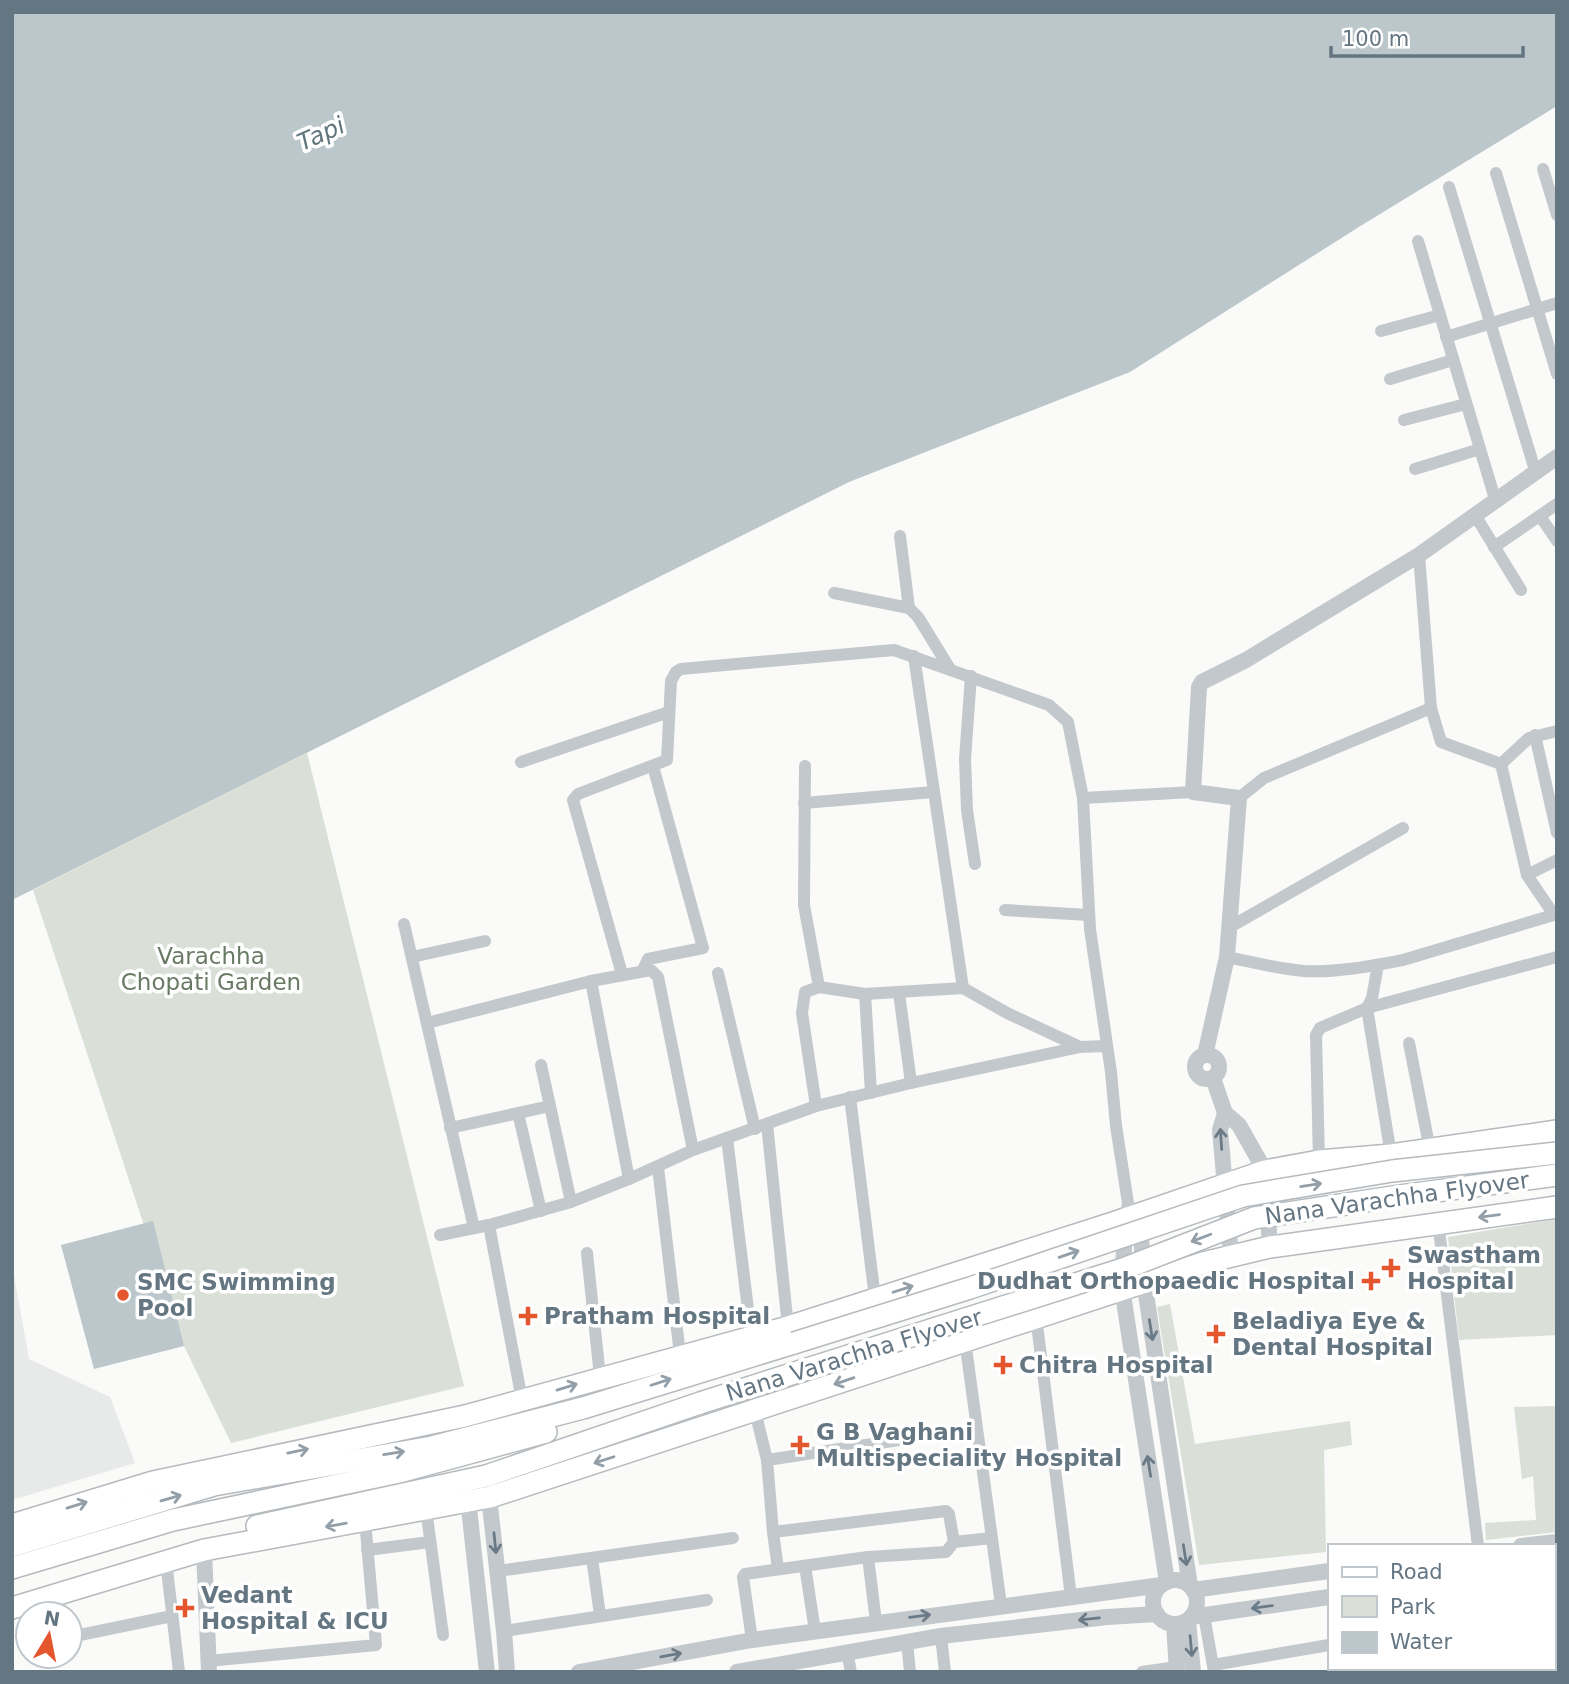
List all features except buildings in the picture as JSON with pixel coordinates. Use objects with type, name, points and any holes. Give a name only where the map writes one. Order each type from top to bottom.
[{"type":"main road","points":[[791,1335],[876,1298],[1131,1212],[1265,1171],[1319,1161],[1391,1155],[1557,1132]]},
{"type":"main road","name":"Nana Varachha Flyover","points":[[753,1345],[970,1288],[1243,1196],[1392,1171],[1557,1153]]},
{"type":"main road","name":"Nana Varachha Flyover","points":[[477,1488],[569,1449],[700,1403],[1123,1269],[1254,1218],[1399,1195],[1557,1175]]},
{"type":"main road","points":[[12,1594],[187,1540],[477,1488],[649,1445],[1122,1287],[1231,1256],[1270,1247],[1557,1207]]},
{"type":"main road","points":[[12,1525],[153,1482],[451,1419],[680,1355],[753,1345]]},
{"type":"main road","points":[[12,1546],[214,1485],[432,1447],[583,1408],[753,1345]]},
{"type":"main road","points":[[12,1568],[173,1520],[399,1472],[553,1430],[583,1408]]},
{"type":"main road","points":[[640,1424],[649,1445]]},
{"type":"main road","points":[[12,1581],[173,1532],[453,1471],[536,1445],[549,1444],[569,1449]]},
{"type":"main road","points":[[12,1608],[204,1550],[426,1509],[477,1488]]},
{"type":"street","points":[[1543,169],[1557,215]]},
{"type":"street","points":[[1496,173],[1557,374]]},
{"type":"street","points":[[1449,187],[1535,470]]},
{"type":"street","points":[[1418,241],[1495,499]]},
{"type":"street","points":[[1446,337],[1557,303]]},
{"type":"street","points":[[1381,331],[1440,315]]},
{"type":"street","points":[[1390,379],[1454,360]]},
{"type":"street","points":[[1404,420],[1466,404]]},
{"type":"street","points":[[1415,469],[1480,449]]},
{"type":"street","points":[[1194,792],[1198,691],[1202,682],[1246,660],[1419,555],[1535,470],[1557,457]]},
{"type":"street","points":[[1494,547],[1557,504]]},
{"type":"street","points":[[1475,515],[1521,590]]},
{"type":"street","points":[[1540,516],[1557,541]]},
{"type":"street","points":[[900,536],[909,608]]},
{"type":"street","points":[[1419,555],[1430,708],[1443,743],[1501,764]]},
{"type":"street","points":[[834,593],[909,608],[918,617],[950,669]]},
{"type":"street","points":[[621,974],[573,800],[578,794],[668,758],[671,681],[681,669],[885,650],[902,652],[1049,705],[1068,722],[1083,798],[1089,915],[1116,1126],[1144,1281],[1192,1588],[1197,1604],[1189,1619],[1177,1670],[1142,1672]]},
{"type":"street","points":[[914,656],[963,988]]},
{"type":"street","points":[[971,676],[965,759],[967,810],[975,864]]},
{"type":"street","points":[[1083,798],[1194,792],[1239,798],[1264,778],[1430,708]]},
{"type":"street","points":[[521,762],[669,712]]},
{"type":"street","points":[[1501,764],[1523,742],[1535,735],[1557,731]]},
{"type":"street","points":[[1535,735],[1557,833]]},
{"type":"street","points":[[1227,957],[1303,971],[1378,965],[1555,915],[1527,875],[1501,764]]},
{"type":"street","points":[[643,970],[648,959],[703,948],[653,766]]},
{"type":"street","points":[[805,766],[804,905],[819,987]]},
{"type":"street","points":[[804,803],[933,792]]},
{"type":"street","points":[[1239,798],[1227,957],[1205,1055],[1195,1060],[1195,1068],[1199,1076],[1213,1078],[1225,1113],[1239,1125],[1265,1171],[1270,1247]]},
{"type":"street","points":[[1230,927],[1402,828]]},
{"type":"street","points":[[1527,875],[1557,860]]},
{"type":"street","points":[[1005,910],[1089,915]]},
{"type":"street","points":[[404,924],[474,1228]]},
{"type":"street","points":[[412,957],[485,941]]},
{"type":"street","points":[[1319,1161],[1317,1031],[1320,1028],[1367,1008],[1557,957]]},
{"type":"street","points":[[1378,965],[1372,998],[1367,1008],[1391,1155]]},
{"type":"street","points":[[427,1023],[590,981],[651,970],[658,977],[693,1150]]},
{"type":"street","points":[[718,972],[761,1126],[791,1335]]},
{"type":"street","points":[[590,981],[629,1180]]},
{"type":"street","points":[[816,1106],[802,1013],[805,992],[819,987],[865,994],[963,988],[1007,1013],[1080,1047]]},
{"type":"street","points":[[899,993],[911,1083]]},
{"type":"street","points":[[865,994],[871,1093]]},
{"type":"street","points":[[1409,1043],[1430,1150]]},
{"type":"street","points":[[440,1235],[489,1225],[571,1202],[629,1180],[693,1150],[816,1106],[1080,1047],[1107,1046]]},
{"type":"street","points":[[541,1065],[571,1202]]},
{"type":"street","points":[[850,1097],[876,1298]]},
{"type":"street","points":[[450,1128],[550,1106]]},
{"type":"street","points":[[518,1113],[541,1211]]},
{"type":"street","points":[[1225,1113],[1220,1130],[1231,1256]]},
{"type":"street","points":[[727,1138],[753,1345]]},
{"type":"street","points":[[658,1167],[680,1355]]},
{"type":"street","points":[[1131,1212],[1122,1287],[1164,1584],[1154,1599],[1157,1614],[1164,1620],[1189,1619],[1328,1597]]},
{"type":"street","points":[[1438,1222],[1478,1544]]},
{"type":"street","points":[[489,1225],[522,1401]]},
{"type":"street","points":[[587,1253],[600,1377]]},
{"type":"street","points":[[1036,1316],[1071,1597]]},
{"type":"street","points":[[965,1340],[1001,1605]]},
{"type":"street","points":[[755,1411],[768,1460],[778,1569]]},
{"type":"street","points":[[768,1460],[932,1435]]},
{"type":"street","points":[[477,1488],[498,1571],[507,1672]]},
{"type":"street","points":[[477,1488],[487,1672]]},
{"type":"street","points":[[426,1509],[443,1635]]},
{"type":"street","points":[[773,1532],[946,1511],[949,1514],[954,1542]]},
{"type":"street","points":[[204,1550],[208,1666],[376,1645],[365,1520]]},
{"type":"street","points":[[498,1571],[733,1538]]},
{"type":"street","points":[[752,1640],[743,1577],[745,1574],[868,1557],[946,1552],[954,1542],[992,1538]]},
{"type":"street","points":[[367,1550],[430,1542]]},
{"type":"street","points":[[1539,1544],[1557,1542]]},
{"type":"street","points":[[868,1557],[876,1622]]},
{"type":"street","points":[[592,1558],[600,1615]]},
{"type":"street","points":[[166,1561],[179,1672]]},
{"type":"street","points":[[805,1566],[815,1631]]},
{"type":"street","points":[[579,1672],[752,1640],[1178,1581],[1192,1588],[1328,1571]]},
{"type":"street","points":[[504,1631],[707,1600]]},
{"type":"street","points":[[737,1672],[787,1668],[848,1652],[941,1636],[1157,1614]]},
{"type":"street","points":[[84,1634],[172,1616]]},
{"type":"street","points":[[1189,1619],[1214,1669],[1328,1645]]},
{"type":"street","points":[[1189,1619],[1193,1672]]},
{"type":"street","points":[[941,1636],[945,1672]]},
{"type":"street","points":[[907,1642],[910,1672]]},
{"type":"street","points":[[848,1652],[851,1672]]},
{"type":"shaded area","points":[[12,1264],[29,1359],[110,1397],[135,1463],[12,1500]]},
{"type":"green space","name":"Varachha Chopati Garden","points":[[307,753],[464,1386],[231,1443],[184,1346],[33,890]]},
{"type":"green space","points":[[1557,1219],[1557,1335],[1459,1340],[1448,1237]]},
{"type":"green space","points":[[1170,1304],[1195,1444],[1350,1421],[1352,1445],[1324,1450],[1326,1552],[1199,1565],[1157,1307]]},
{"type":"green space","points":[[1557,1406],[1557,1532],[1486,1540],[1485,1523],[1536,1520],[1533,1476],[1522,1479],[1514,1407]]},
{"type":"water","name":"Tapi","points":[[12,12],[1557,12],[1557,106],[1362,225],[1130,372],[849,482],[12,900]]},
{"type":"water","name":"SMC Swimming Pool","points":[[153,1221],[184,1346],[94,1369],[61,1245]]},
{"type":"place","name":"Swastham Hospital","points":[[1391,1268]]},
{"type":"place","name":"Dudhat Orthopaedic Hospital","points":[[1371,1281]]},
{"type":"place","name":"SMC Swimming Pool","points":[[123,1295]]},
{"type":"place","name":"Pratham Hospital","points":[[528,1316]]},
{"type":"place","name":"Beladiya Eye & Dental Hospital","points":[[1216,1334]]},
{"type":"place","name":"Chitra Hospital","points":[[1003,1365]]},
{"type":"place","name":"G B Vaghani Multispeciality Hospital","points":[[800,1445]]},
{"type":"place","name":"Vedant Hospital & ICU","points":[[185,1608]]}]
